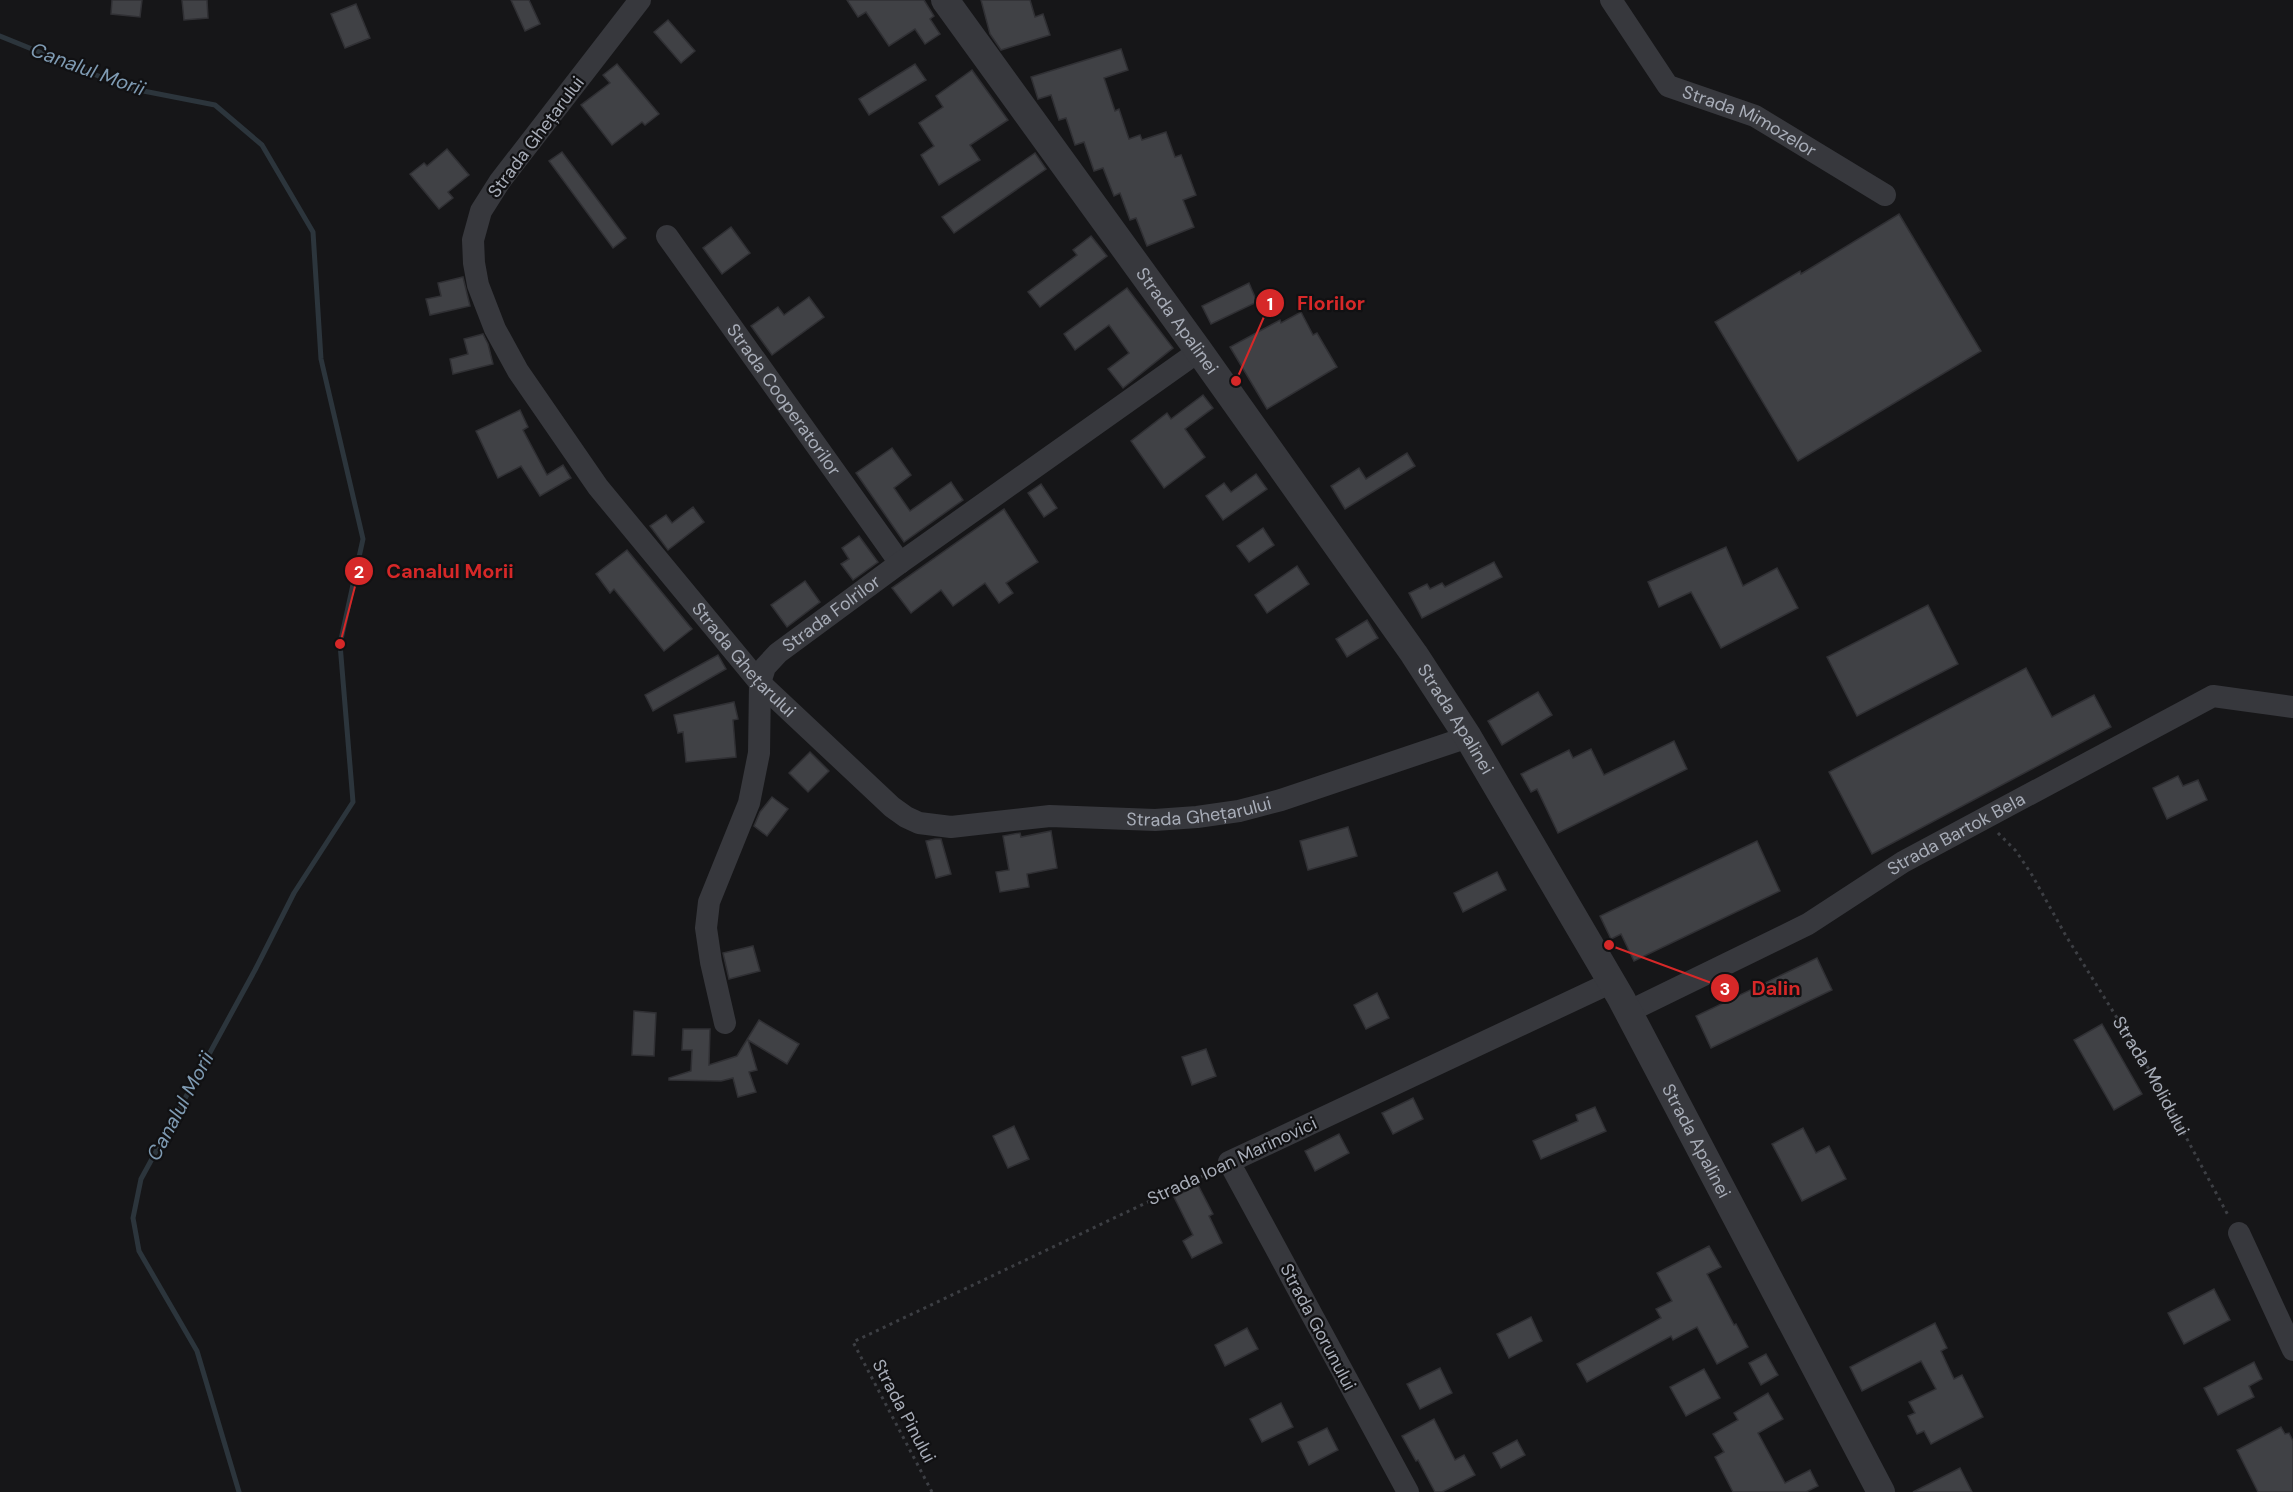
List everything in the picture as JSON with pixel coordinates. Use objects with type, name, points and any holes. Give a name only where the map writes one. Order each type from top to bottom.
[{"type":"street","name":"Strada Ghețarului","points":[[640,0],[500,181],[481,211],[473,240],[478,285],[495,329],[518,371],[598,487],[760,683],[892,807],[919,823],[936,827],[1050,816],[1155,820],[1197,817],[1239,811],[1281,800],[1468,737]]},
{"type":"street","name":"Strada Apalinei","points":[[945,0],[1199,351],[1414,654],[1468,737],[1612,982],[1881,1492]]},
{"type":"street","name":"Strada Mimozelor","points":[[1611,0],[1668,86],[1755,116],[1886,195]]},
{"type":"street","name":"Strada Cooperatorilor","points":[[667,236],[900,563]]},
{"type":"street","name":"Strada Folrilor","points":[[725,1023],[706,928],[709,902],[749,803],[755,781],[759,753],[760,683],[765,667],[778,653],[900,563],[1199,351]]},
{"type":"street","name":"Strada Bartok Bela","points":[[1628,1012],[1808,924],[1903,862],[2213,696],[2293,707]]},
{"type":"street","name":"Strada Ioan Marinovici","points":[[1229,1162],[1612,982]]},
{"type":"street","name":"Strada Gorunului","points":[[1229,1162],[1408,1492]]},
{"type":"street","points":[[2239,1233],[2293,1350]]},
{"type":"path","name":"Strada Molidului","points":[[1983,819],[2016,850],[2032,875],[2066,936],[2152,1074],[2212,1188],[2239,1233]]},
{"type":"path","name":"Strada Ioan Marinovici","points":[[853,1342],[1229,1162]]},
{"type":"path","name":"Strada Pinului","points":[[853,1342],[932,1492]]},
{"type":"building","points":[[112,0],[142,0],[140,17],[111,14]]},
{"type":"building","points":[[182,0],[207,0],[208,18],[184,20]]},
{"type":"building","points":[[511,0],[529,0],[540,24],[525,31]]},
{"type":"building","points":[[847,0],[924,0],[934,16],[930,19],[940,34],[925,44],[915,29],[889,46],[866,12],[858,17]]},
{"type":"building","points":[[981,0],[1030,0],[1035,17],[1043,14],[1050,35],[1001,50],[990,34]]},
{"type":"building","points":[[356,4],[370,38],[345,48],[331,14]]},
{"type":"building","points":[[668,20],[695,51],[681,63],[654,32]]},
{"type":"building","points":[[1121,49],[1128,70],[1104,78],[1115,111],[1119,109],[1129,139],[1140,135],[1142,140],[1166,132],[1175,157],[1181,155],[1196,195],[1183,200],[1194,227],[1147,246],[1136,218],[1130,220],[1120,193],[1114,196],[1103,168],[1094,171],[1084,142],[1075,145],[1066,118],[1059,120],[1051,95],[1038,99],[1031,77]]},
{"type":"building","points":[[617,64],[659,114],[645,125],[642,122],[612,145],[581,105],[610,83],[603,75]]},
{"type":"building","points":[[915,64],[926,80],[869,115],[859,99]]},
{"type":"building","points":[[972,70],[1008,120],[970,145],[980,160],[939,185],[921,155],[934,146],[919,123],[943,107],[936,96]]},
{"type":"building","points":[[447,149],[469,175],[448,192],[453,198],[439,209],[410,174],[424,163],[427,166]]},
{"type":"building","points":[[562,152],[626,238],[613,248],[549,161]]},
{"type":"building","points":[[1035,153],[1046,169],[954,233],[942,217]]},
{"type":"building","points":[[1899,214],[1981,351],[1798,461],[1715,322],[1800,271],[1801,274]]},
{"type":"building","points":[[731,227],[750,253],[722,274],[703,248]]},
{"type":"building","points":[[1091,236],[1107,256],[1040,307],[1028,292],[1077,255],[1073,250]]},
{"type":"building","points":[[463,277],[470,306],[430,315],[426,299],[441,296],[438,283]]},
{"type":"building","points":[[1249,283],[1257,302],[1211,324],[1202,306]]},
{"type":"building","points":[[1127,288],[1173,348],[1123,388],[1108,369],[1129,353],[1109,325],[1075,350],[1064,334]]},
{"type":"building","points":[[809,297],[824,317],[772,355],[751,326],[778,307],[784,315]]},
{"type":"building","points":[[1301,312],[1313,335],[1317,333],[1337,367],[1267,409],[1230,347],[1280,320],[1281,323]]},
{"type":"building","points":[[483,334],[493,364],[453,374],[450,359],[468,354],[464,339]]},
{"type":"building","points":[[1203,395],[1213,408],[1185,429],[1205,457],[1164,488],[1131,441],[1167,413],[1171,419]]},
{"type":"building","points":[[520,410],[528,427],[523,430],[547,475],[563,465],[571,478],[540,496],[521,466],[498,478],[476,431]]},
{"type":"building","points":[[892,448],[911,475],[894,488],[910,511],[951,482],[963,500],[904,542],[856,473]]},
{"type":"building","points":[[1407,453],[1415,466],[1345,509],[1331,486],[1359,468],[1366,479]]},
{"type":"building","points":[[1256,474],[1267,489],[1223,520],[1206,496],[1224,483],[1231,492]]},
{"type":"building","points":[[1041,484],[1057,508],[1044,517],[1028,493]]},
{"type":"building","points":[[693,507],[704,522],[668,550],[650,526],[666,515],[672,523]]},
{"type":"building","points":[[1004,509],[1038,562],[1006,583],[1013,593],[999,603],[985,583],[953,606],[941,590],[911,613],[892,588]]},
{"type":"building","points":[[1263,528],[1274,545],[1249,562],[1237,546]]},
{"type":"building","points":[[859,536],[878,562],[853,580],[841,564],[849,559],[842,548]]},
{"type":"building","points":[[1726,547],[1743,586],[1777,568],[1798,608],[1721,648],[1691,592],[1659,607],[1648,582]]},
{"type":"building","points":[[627,550],[692,629],[664,651],[614,589],[610,593],[596,574]]},
{"type":"building","points":[[1494,562],[1502,577],[1422,618],[1409,593],[1427,584],[1430,589],[1442,583],[1445,587]]},
{"type":"building","points":[[1297,566],[1309,584],[1267,613],[1255,595]]},
{"type":"building","points":[[805,581],[820,602],[787,627],[771,605]]},
{"type":"building","points":[[1928,605],[1958,664],[1857,716],[1827,657]]},
{"type":"building","points":[[1367,620],[1378,638],[1347,657],[1336,639]]},
{"type":"building","points":[[718,655],[726,669],[653,711],[645,695]]},
{"type":"building","points":[[2026,668],[2052,717],[2094,695],[2111,727],[1872,854],[1829,772]]},
{"type":"building","points":[[1538,692],[1552,715],[1502,745],[1488,721]]},
{"type":"building","points":[[734,702],[738,719],[733,720],[736,757],[686,762],[683,732],[678,733],[674,715]]},
{"type":"building","points":[[1674,741],[1687,769],[1558,833],[1537,789],[1531,792],[1521,774],[1569,750],[1573,758],[1591,749],[1604,775]]},
{"type":"building","points":[[810,752],[829,771],[808,792],[789,773]]},
{"type":"building","points":[[2178,776],[2183,786],[2198,780],[2207,800],[2167,819],[2153,788]]},
{"type":"building","points":[[772,797],[788,809],[767,836],[754,826],[760,812]]},
{"type":"building","points":[[1348,827],[1357,856],[1308,870],[1300,841]]},
{"type":"building","points":[[1051,831],[1057,868],[1027,874],[1029,887],[1000,892],[996,872],[1009,870],[1003,836],[1020,833],[1021,837]]},
{"type":"building","points":[[941,839],[951,874],[936,878],[926,841]]},
{"type":"building","points":[[1757,841],[1780,891],[1634,961],[1621,934],[1611,939],[1600,916]]},
{"type":"building","points":[[1497,872],[1506,890],[1463,912],[1454,893]]},
{"type":"building","points":[[753,946],[760,971],[729,979],[723,953]]},
{"type":"building","points":[[1817,958],[1832,990],[1711,1048],[1696,1016]]},
{"type":"building","points":[[1377,993],[1389,1018],[1366,1029],[1354,1005]]},
{"type":"building","points":[[634,1011],[656,1013],[654,1056],[632,1055]]},
{"type":"building","points":[[759,1020],[799,1044],[787,1064],[748,1040],[757,1070],[749,1072],[756,1092],[738,1097],[733,1078],[721,1081],[669,1080],[669,1078],[691,1071],[692,1050],[682,1050],[683,1029],[710,1029],[709,1065],[737,1056]]},
{"type":"building","points":[[2102,1024],[2142,1094],[2114,1110],[2074,1040]]},
{"type":"building","points":[[1206,1049],[1216,1076],[1192,1085],[1182,1057]]},
{"type":"building","points":[[1413,1098],[1423,1119],[1393,1134],[1382,1113]]},
{"type":"building","points":[[1595,1107],[1606,1131],[1541,1159],[1533,1141],[1578,1121],[1576,1115]]},
{"type":"building","points":[[1014,1126],[1029,1159],[1008,1168],[993,1136]]},
{"type":"building","points":[[1803,1128],[1816,1153],[1829,1146],[1846,1179],[1802,1201],[1772,1144]]},
{"type":"building","points":[[1339,1134],[1349,1153],[1315,1171],[1305,1151]]},
{"type":"building","points":[[1198,1185],[1213,1214],[1209,1216],[1222,1243],[1192,1258],[1183,1241],[1193,1235],[1174,1197]]},
{"type":"building","points":[[1709,1246],[1721,1267],[1707,1274],[1748,1347],[1717,1364],[1697,1327],[1673,1340],[1671,1336],[1587,1382],[1577,1364],[1661,1318],[1656,1309],[1672,1301],[1657,1273]]},
{"type":"building","points":[[2214,1289],[2230,1320],[2184,1344],[2168,1313]]},
{"type":"building","points":[[1531,1317],[1542,1341],[1509,1358],[1497,1334]]},
{"type":"building","points":[[1935,1323],[1947,1348],[1941,1351],[1954,1379],[1962,1375],[1983,1417],[1931,1444],[1924,1431],[1917,1434],[1908,1416],[1915,1413],[1909,1402],[1936,1389],[1921,1361],[1862,1391],[1850,1367]]},
{"type":"building","points":[[1247,1328],[1258,1349],[1225,1366],[1215,1345]]},
{"type":"building","points":[[1766,1354],[1778,1375],[1761,1385],[1749,1363]]},
{"type":"building","points":[[2254,1362],[2262,1379],[2249,1386],[2254,1397],[2218,1415],[2204,1388]]},
{"type":"building","points":[[1440,1368],[1452,1393],[1420,1409],[1407,1384]]},
{"type":"building","points":[[1704,1369],[1720,1398],[1686,1416],[1670,1387]]},
{"type":"building","points":[[1768,1393],[1783,1419],[1758,1433],[1785,1483],[1810,1470],[1818,1486],[1806,1492],[1733,1492],[1715,1457],[1724,1452],[1713,1434],[1738,1420],[1734,1413]]},
{"type":"building","points":[[1281,1403],[1293,1427],[1262,1442],[1250,1419]]},
{"type":"building","points":[[1434,1419],[1455,1460],[1464,1455],[1475,1475],[1442,1492],[1435,1492],[1402,1436]]},
{"type":"building","points":[[2281,1427],[2285,1434],[2289,1433],[2293,1441],[2293,1492],[2258,1492],[2237,1450]]},
{"type":"building","points":[[1327,1428],[1338,1450],[1309,1465],[1298,1442]]},
{"type":"building","points":[[1517,1440],[1525,1455],[1501,1468],[1493,1453]]},
{"type":"building","points":[[1960,1468],[1972,1492],[1913,1492]]},
{"type":"waterway","name":"Canalul Morii","points":[[0,36],[128,88],[215,105],[262,145],[313,232],[321,359],[363,539],[340,644],[353,802],[294,893],[255,970],[141,1179],[133,1218],[139,1251],[197,1351],[239,1492]]},
{"type":"place","name":"Florilor","points":[[1236,381]]},
{"type":"place","name":"Canalul Morii","points":[[340,644]]},
{"type":"place","name":"Dalin","points":[[1609,945]]}]
